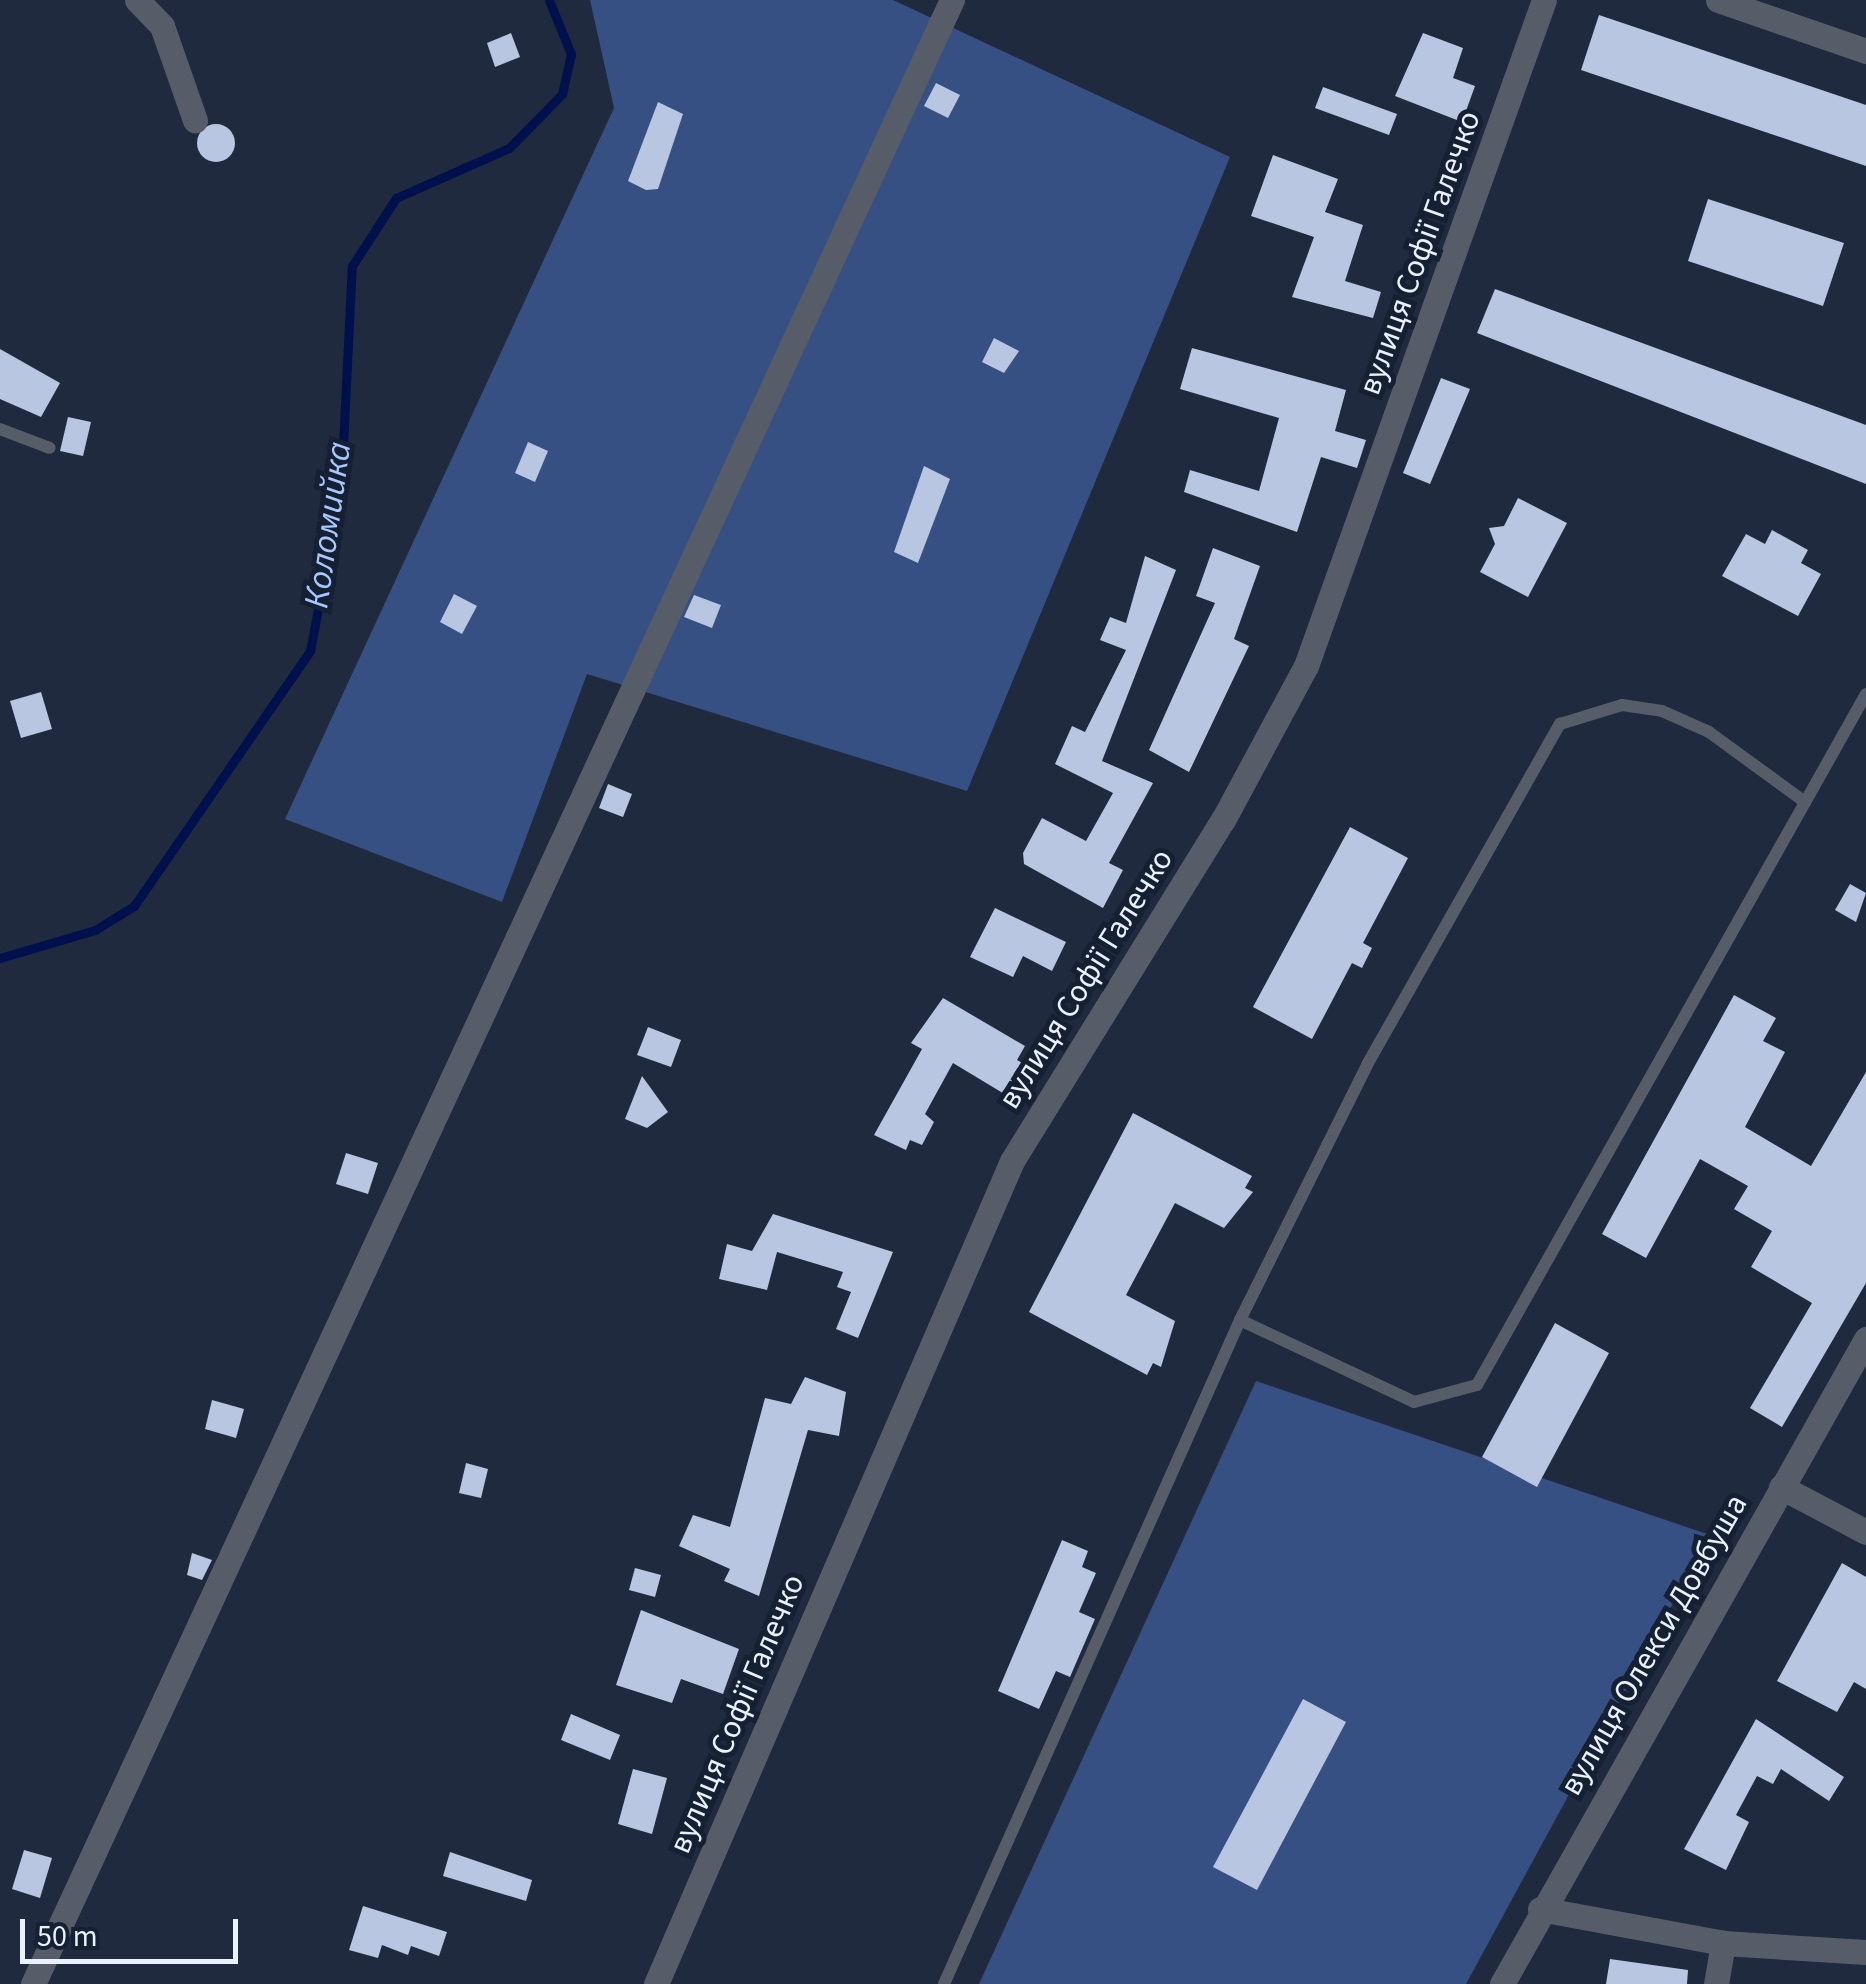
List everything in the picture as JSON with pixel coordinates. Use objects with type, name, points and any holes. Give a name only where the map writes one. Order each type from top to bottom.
[{"type":"street","points":[[138,0],[162,26],[195,120]]},
{"type":"street","points":[[32,1984],[952,0]]},
{"type":"street","name":"вулиця Софії Галечко","points":[[656,1984],[1012,1161],[1223,820],[1306,666],[1544,0]]},
{"type":"street","points":[[1718,0],[1866,50]]},
{"type":"street","name":"вулиця Олекси Довбуша","points":[[1502,1984],[1540,1909],[1866,1339]]},
{"type":"street","points":[[1781,1488],[1866,1532]]},
{"type":"street","points":[[1540,1909],[1723,1943],[1866,1952]]},
{"type":"street","points":[[1716,1984],[1723,1943]]},
{"type":"lane","points":[[0,429],[50,448]]},
{"type":"lane","points":[[1240,1320],[1397,1398],[1438,1399],[1477,1385],[1866,694]]},
{"type":"lane","points":[[944,1984],[1240,1320],[1368,1063],[1560,724],[1622,704],[1662,711],[1709,732],[1805,802]]},
{"type":"shaded area","points":[[590,0],[893,0],[1230,157],[967,791],[587,674],[502,902],[285,819],[614,108]]},
{"type":"shaded area","points":[[1256,1381],[1710,1535],[1466,1984],[979,1984]]},
{"type":"building","points":[[1599,15],[1866,105],[1866,166],[1581,70]]},
{"type":"building","points":[[511,33],[520,57],[495,67],[487,43]]},
{"type":"building","points":[[1423,33],[1463,48],[1453,78],[1475,86],[1462,122],[1395,96]]},
{"type":"building","points":[[936,83],[960,95],[948,118],[924,106]]},
{"type":"building","points":[[1323,87],[1397,114],[1389,135],[1315,108]]},
{"type":"building","points":[[658,102],[683,114],[658,189],[646,190],[628,181]]},
{"type":"building","points":[[216,124],[229,130],[235,143],[229,156],[216,162],[203,156],[197,143],[203,130]]},
{"type":"building","points":[[1273,155],[1338,179],[1325,212],[1363,225],[1345,281],[1381,292],[1373,318],[1292,297],[1314,237],[1251,216]]},
{"type":"building","points":[[1708,199],[1844,243],[1823,306],[1688,261]]},
{"type":"building","points":[[1495,289],[1866,425],[1866,484],[1477,333]]},
{"type":"building","points":[[994,338],[1019,351],[1004,373],[982,362]]},
{"type":"building","points":[[1192,348],[1346,390],[1335,431],[1366,440],[1357,468],[1321,457],[1297,532],[1184,492],[1190,470],[1259,491],[1279,418],[1180,389]]},
{"type":"building","points":[[0,349],[60,383],[41,417],[0,399]]},
{"type":"building","points":[[1441,378],[1470,389],[1430,484],[1403,473]]},
{"type":"building","points":[[68,417],[91,422],[83,456],[60,451]]},
{"type":"building","points":[[528,442],[548,451],[535,482],[515,473]]},
{"type":"building","points":[[924,466],[950,479],[918,563],[894,552]]},
{"type":"building","points":[[1518,498],[1567,523],[1528,597],[1480,572],[1495,544],[1489,528],[1504,526]]},
{"type":"building","points":[[1772,530],[1808,550],[1801,563],[1821,574],[1798,616],[1722,576],[1746,534],[1765,544]]},
{"type":"building","points":[[1213,548],[1260,566],[1234,639],[1249,646],[1189,772],[1149,750],[1215,603],[1196,596]]},
{"type":"building","points":[[1145,556],[1176,570],[1102,761],[1153,783],[1109,863],[1123,870],[1103,908],[1024,864],[1023,853],[1042,818],[1086,841],[1113,793],[1055,764],[1072,726],[1085,732],[1126,650],[1100,640],[1110,617],[1126,623]]},
{"type":"building","points":[[454,594],[477,606],[462,634],[440,622]]},
{"type":"building","points":[[694,595],[721,605],[712,628],[684,617]]},
{"type":"building","points":[[41,692],[52,729],[21,738],[10,701]]},
{"type":"building","points":[[608,784],[632,794],[623,817],[599,808]]},
{"type":"building","points":[[1350,827],[1408,858],[1363,943],[1372,948],[1362,968],[1352,963],[1312,1039],[1253,1007]]},
{"type":"building","points":[[1850,884],[1866,893],[1856,922],[1835,910]]},
{"type":"building","points":[[995,908],[1066,942],[1052,971],[1023,956],[1013,977],[970,957]]},
{"type":"building","points":[[1734,995],[1776,1018],[1763,1041],[1785,1052],[1745,1127],[1811,1166],[1866,1072],[1866,1283],[1782,1427],[1750,1408],[1812,1303],[1751,1267],[1772,1231],[1734,1209],[1748,1186],[1700,1159],[1646,1258],[1602,1234]]},
{"type":"building","points":[[943,998],[1025,1046],[1017,1060],[1029,1067],[1011,1098],[953,1063],[925,1114],[934,1122],[922,1145],[910,1140],[906,1150],[874,1135],[922,1049],[911,1043]]},
{"type":"building","points":[[648,1027],[681,1040],[671,1067],[637,1055]]},
{"type":"building","points":[[642,1076],[668,1112],[647,1128],[625,1119]]},
{"type":"building","points":[[1133,1113],[1252,1176],[1245,1188],[1253,1192],[1224,1228],[1175,1203],[1126,1295],[1175,1321],[1161,1367],[1153,1363],[1147,1375],[1029,1312]]},
{"type":"building","points":[[346,1153],[378,1163],[368,1194],[336,1184]]},
{"type":"building","points":[[773,1214],[893,1252],[858,1338],[836,1329],[851,1292],[837,1287],[843,1272],[777,1252],[767,1290],[719,1279],[727,1244],[752,1251]]},
{"type":"building","points":[[1555,1323],[1609,1353],[1537,1487],[1482,1457]]},
{"type":"building","points":[[805,1377],[846,1392],[839,1436],[808,1430],[759,1596],[724,1581],[730,1569],[679,1546],[693,1515],[730,1527],[765,1398],[791,1404]]},
{"type":"building","points":[[212,1400],[244,1409],[236,1438],[205,1429]]},
{"type":"building","points":[[466,1463],[488,1469],[481,1498],[459,1493]]},
{"type":"building","points":[[1062,1540],[1088,1551],[1082,1567],[1096,1573],[1079,1612],[1095,1619],[1070,1677],[1056,1671],[1039,1709],[998,1691]]},
{"type":"building","points":[[192,1553],[212,1560],[202,1580],[187,1575]]},
{"type":"building","points":[[1842,1563],[1866,1577],[1866,1689],[1854,1682],[1837,1712],[1777,1681]]},
{"type":"building","points":[[635,1568],[661,1575],[655,1597],[629,1590]]},
{"type":"building","points":[[641,1610],[739,1649],[723,1694],[681,1679],[672,1703],[616,1685]]},
{"type":"building","points":[[1303,1699],[1346,1722],[1257,1890],[1213,1867]]},
{"type":"building","points":[[571,1714],[620,1735],[610,1760],[561,1740]]},
{"type":"building","points":[[1756,1719],[1844,1777],[1829,1801],[1781,1769],[1773,1784],[1757,1776],[1736,1815],[1749,1822],[1726,1870],[1684,1849]]},
{"type":"building","points":[[633,1769],[667,1778],[652,1834],[618,1824]]},
{"type":"building","points":[[24,1850],[52,1858],[40,1898],[12,1889]]},
{"type":"building","points":[[450,1852],[532,1880],[526,1901],[443,1876]]},
{"type":"building","points":[[363,1906],[447,1932],[439,1956],[411,1946],[408,1955],[382,1945],[378,1958],[349,1950]]},
{"type":"building","points":[[1610,1959],[1688,1970],[1687,1984],[1606,1984]]},
{"type":"waterway","name":"Коломийка","points":[[0,958],[95,930],[134,906],[310,651],[341,487],[352,266],[396,198],[509,148],[562,94],[571,54],[549,0]]}]
